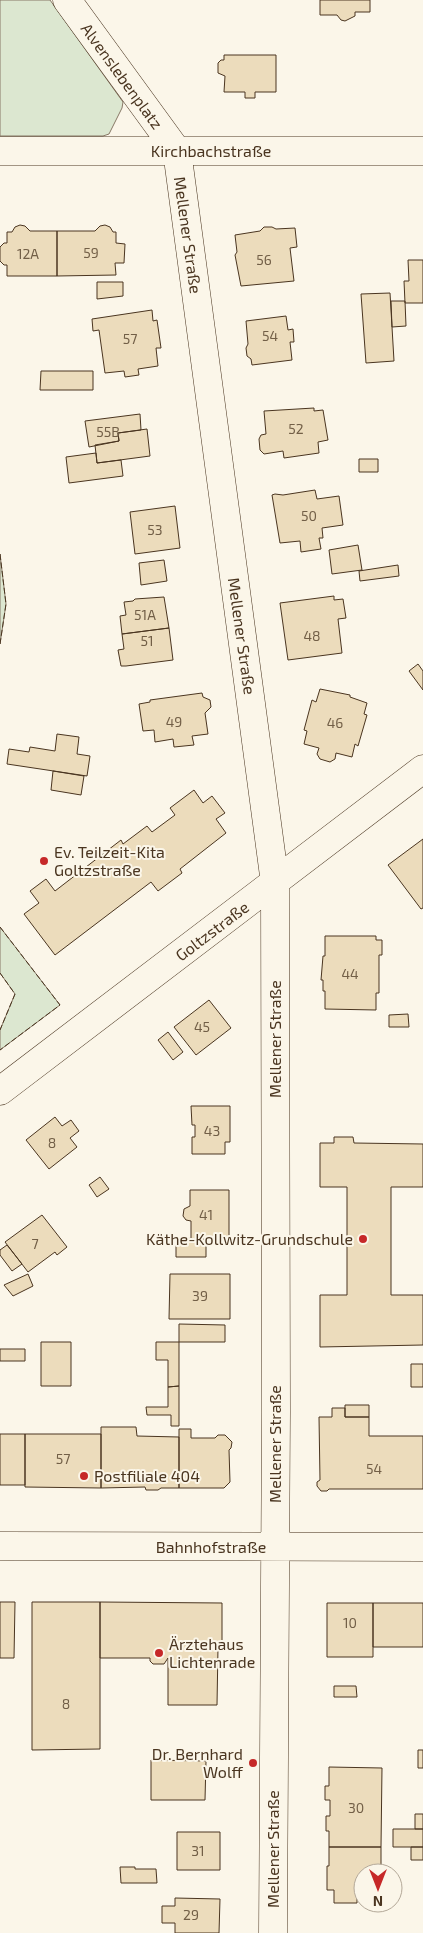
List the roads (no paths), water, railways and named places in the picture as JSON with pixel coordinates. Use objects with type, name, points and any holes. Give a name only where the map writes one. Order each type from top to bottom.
[{"type":"street","name":"Alvenslebenplatz","points":[[67,0],[177,151]]},
{"type":"street","name":"Mellener Straße","points":[[177,151],[275,883],[273,1933]]},
{"type":"street","name":"Kirchbachstraße","points":[[0,152],[423,151]]},
{"type":"street","name":"Goltzstraße","points":[[0,1091],[423,769]]},
{"type":"street","name":"Bahnhofstraße","points":[[0,1546],[423,1547]]},
{"type":"place","name":"Ev. Teilzeit-Kita Goltzstraße","points":[[44,861]]},
{"type":"place","name":"Käthe-Kollwitz-Grundschule","points":[[363,1239]]},
{"type":"place","name":"Postfiliale 404","points":[[84,1476]]},
{"type":"place","name":"Ärztehaus Lichtenrade","points":[[159,1653]]},
{"type":"place","name":"Dr. Bernhard Wolff","points":[[253,1763]]}]
